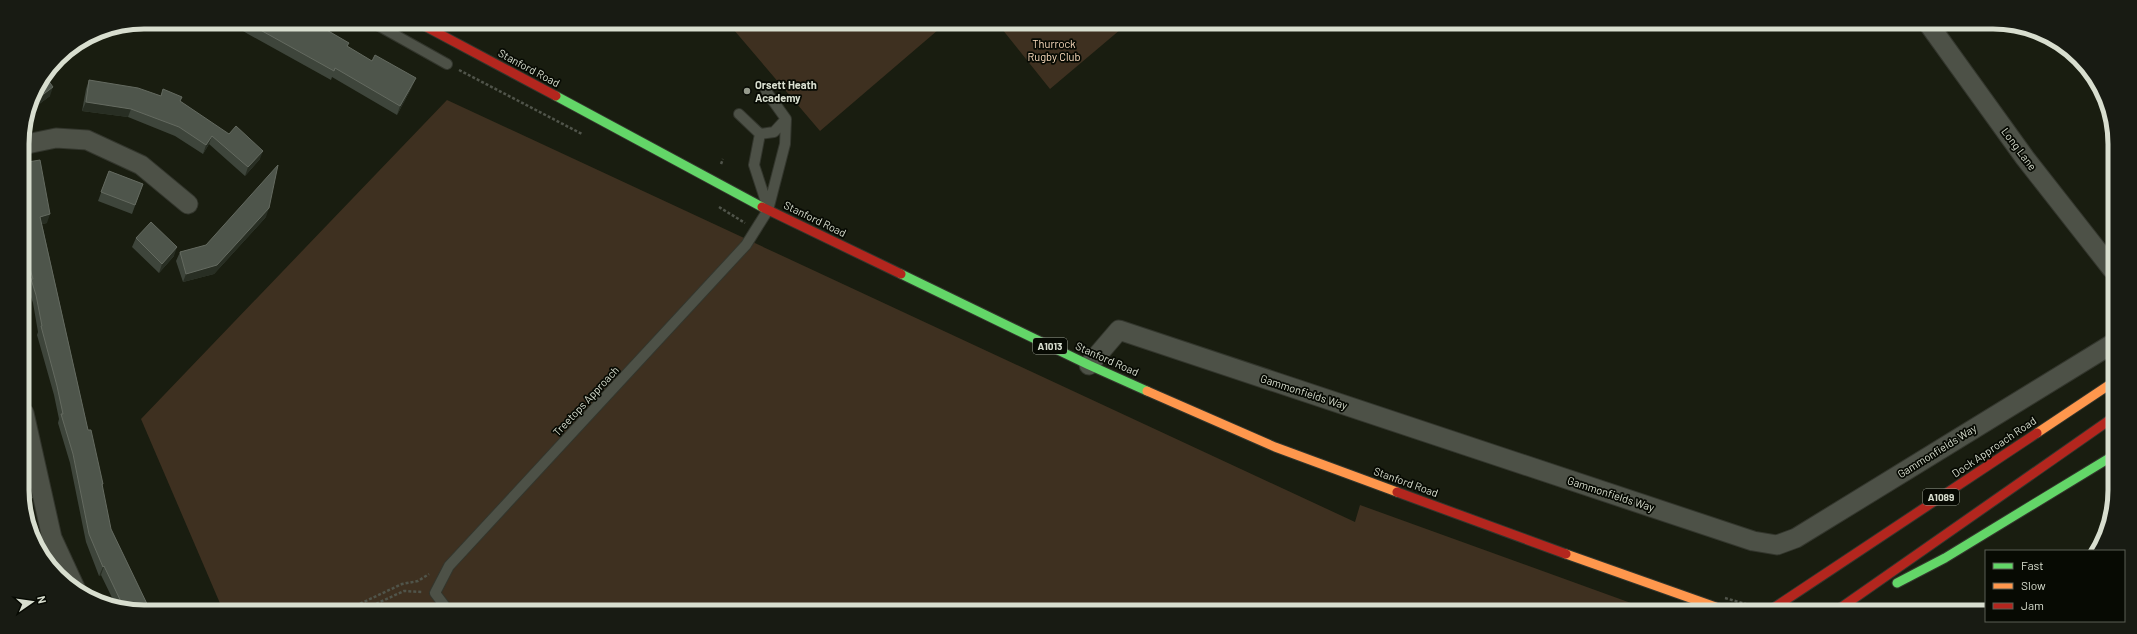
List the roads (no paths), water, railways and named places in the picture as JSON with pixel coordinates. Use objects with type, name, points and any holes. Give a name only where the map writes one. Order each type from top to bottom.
[{"type":"main road","name":"Stanford Road","points":[[430,29],[768,210],[1089,365],[1275,446],[1707,605]]},
{"type":"main road","name":"Dock Approach Road","points":[[1779,605],[2108,386]]},
{"type":"main road","points":[[1846,605],[2108,421]]},
{"type":"main road","points":[[1849,605],[1945,558],[2108,459]]},
{"type":"street","name":"Long Lane","points":[[1932,29],[2025,158],[2108,264]]},
{"type":"street","points":[[29,144],[56,138],[87,140],[141,164],[188,204]]},
{"type":"street","name":"Gammonfields Way","points":[[1089,365],[1119,330],[1753,541],[1777,545],[1796,538],[2108,346]]},
{"type":"street","points":[[29,443],[45,539],[66,574]]},
{"type":"lane","points":[[384,29],[447,64]]},
{"type":"lane","points":[[760,134],[774,132],[786,119],[766,91]]},
{"type":"lane","points":[[740,114],[760,134]]},
{"type":"lane","name":"Treetops Approach","points":[[445,605],[435,593],[449,566],[746,245],[768,210],[785,144],[786,119]]},
{"type":"lane","points":[[760,134],[754,165],[768,210]]},
{"type":"place","name":"Orsett Heath Academy","points":[[747,91]]},
{"type":"park label","name":"Thurrock Rugby Club","points":[[1054,50]]}]
